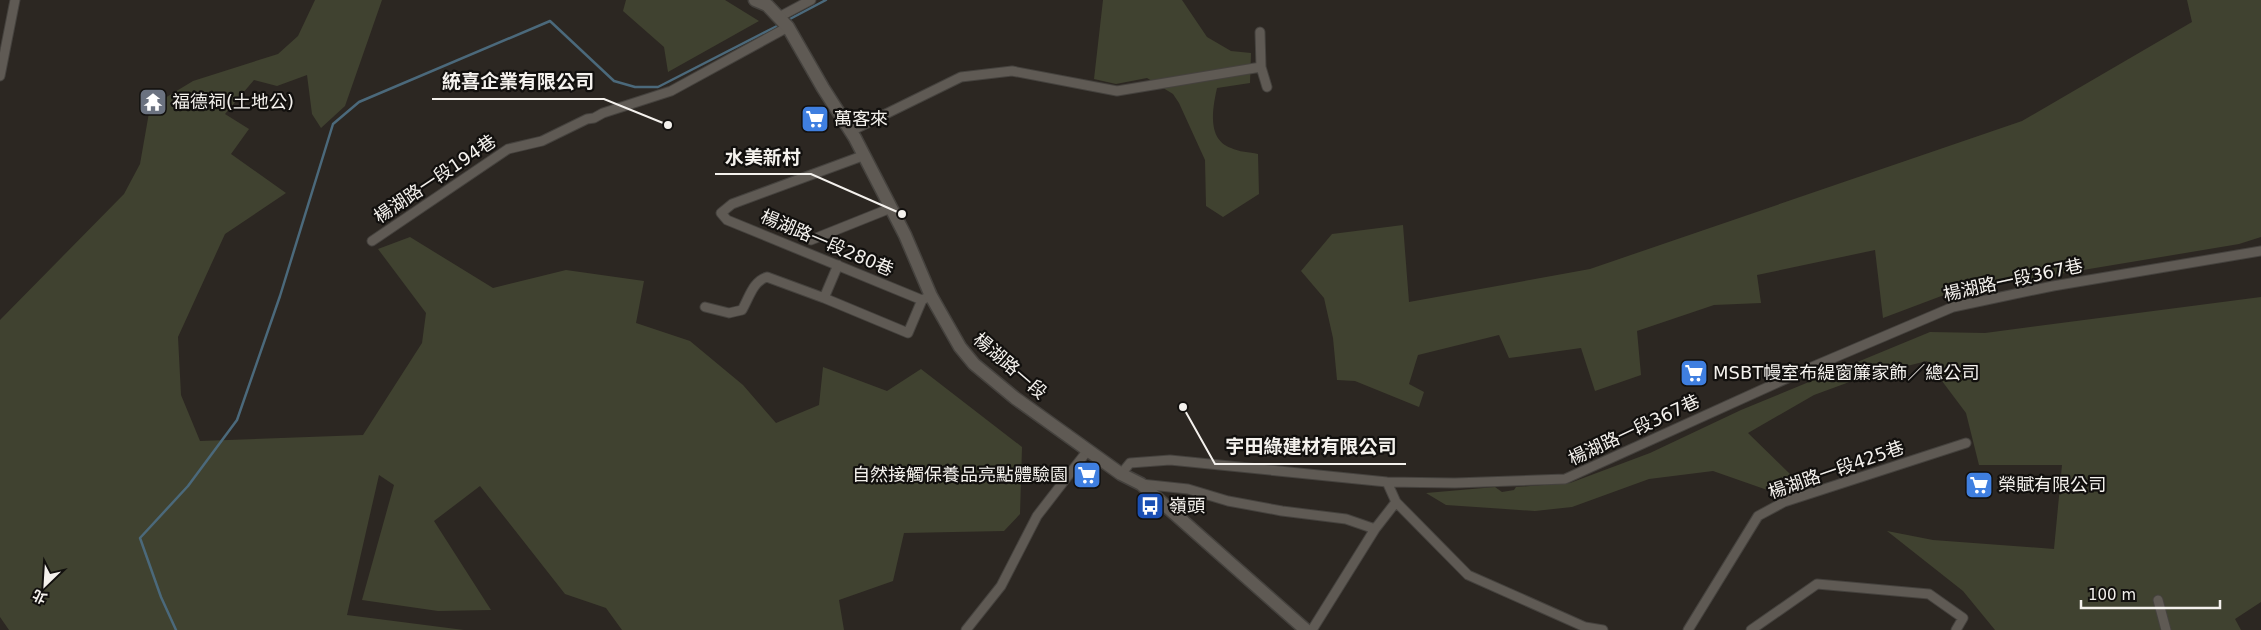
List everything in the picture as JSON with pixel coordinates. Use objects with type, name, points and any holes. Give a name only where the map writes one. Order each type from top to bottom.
[{"type":"street","points":[[0,76],[15,0]]},
{"type":"street","name":"楊湖路一段","points":[[755,0],[767,5],[783,22],[850,131],[891,208],[927,298],[960,347],[974,364],[1015,398],[1121,474],[1141,484],[1306,630]]},
{"type":"street","name":"楊湖路一段194巷","points":[[372,240],[508,149],[542,141],[587,119],[671,91],[783,22],[811,0]]},
{"type":"street","points":[[1260,32],[1261,67],[1267,87]]},
{"type":"street","points":[[850,131],[961,77],[1012,71],[1117,91],[1261,67]]},
{"type":"street","name":"楊湖路一段280巷","points":[[864,155],[732,204],[721,213],[727,220],[838,266],[927,298]]},
{"type":"street","points":[[811,240],[891,208]]},
{"type":"street","name":"楊湖路一段367巷","points":[[1121,474],[1130,463],[1170,460],[1387,482],[1455,483],[1565,480],[1775,383],[1953,307],[2053,286],[2261,251]]},
{"type":"street","points":[[824,298],[838,266]]},
{"type":"street","points":[[704,307],[729,313],[742,310],[754,286],[760,279],[767,277],[824,298],[908,333],[927,298]]},
{"type":"street","name":"楊湖路一段425巷","points":[[1688,630],[1758,516],[1784,502],[1966,443]]},
{"type":"street","points":[[966,630],[1001,586],[1038,516],[1088,450]]},
{"type":"street","points":[[1387,482],[1396,502],[1468,575],[1585,627],[1603,630]]},
{"type":"street","points":[[1141,484],[1188,489],[1228,501],[1282,511],[1346,519],[1375,529]]},
{"type":"street","points":[[1312,630],[1375,529],[1396,502]]},
{"type":"street","points":[[1751,630],[1816,584],[1930,594],[1963,618],[1956,630]]},
{"type":"street","points":[[2158,600],[2166,630]]},
{"type":"green space","points":[[315,0],[382,0],[345,106],[321,128],[312,114],[307,75],[277,86],[254,80],[225,114],[249,129],[231,154],[286,193],[225,234],[178,337],[181,395],[200,441],[363,435],[422,343],[426,313],[378,249],[410,237],[493,288],[566,270],[644,281],[636,323],[690,341],[743,385],[776,423],[819,405],[823,367],[887,391],[921,369],[1022,447],[1020,514],[1004,531],[904,533],[893,581],[839,600],[844,630],[622,630],[606,608],[565,594],[480,486],[434,521],[491,610],[438,611],[362,600],[394,485],[379,475],[347,615],[464,630],[9,630],[0,617],[0,320],[124,194],[140,164],[150,107],[193,81],[278,54],[298,36]]},
{"type":"green space","points":[[626,0],[725,0],[759,21],[668,72],[664,47],[623,11]]},
{"type":"green space","points":[[1103,0],[1182,0],[1207,37],[1231,51],[1251,53],[1250,83],[1217,88],[1213,122],[1218,138],[1223,144],[1237,150],[1258,154],[1259,194],[1223,217],[1206,206],[1205,160],[1173,94],[1147,78],[1116,84],[1094,79]]},
{"type":"green space","points":[[2187,0],[2261,0],[2261,237],[2239,244],[1952,292],[1883,318],[1875,250],[1757,275],[1761,303],[1714,305],[1637,331],[1641,375],[1595,391],[1581,348],[1509,358],[1499,335],[1418,355],[1409,384],[1424,392],[1419,407],[1355,381],[1337,380],[1333,338],[1324,298],[1301,271],[1332,234],[1403,225],[1409,302],[1590,269],[2022,121],[2192,22]]},
{"type":"green space","points":[[2261,297],[2261,602],[2235,619],[2241,630],[1995,630],[1963,591],[1887,531],[1933,540],[2054,549],[2062,465],[1979,465],[1966,413],[1927,361],[1863,377],[1814,395],[1748,433],[1790,474],[1773,492],[1713,471],[1649,479],[1572,507],[1535,511],[1446,505],[1426,493],[1495,487],[1502,492],[1514,490],[1516,487],[1570,483],[1650,453],[1741,410],[1930,332],[1985,333]]},
{"type":"waterway","points":[[788,20],[826,0]]},
{"type":"waterway","points":[[176,630],[161,597],[140,538],[188,486],[237,420],[280,296],[333,124],[359,102],[550,21],[614,81],[635,87],[658,87],[781,24]]},
{"type":"place","name":"福德祠(土地公)","points":[[153,102]]},
{"type":"place","name":"萬客來","points":[[815,119]]},
{"type":"place","name":"統喜企業有限公司","points":[[668,125]]},
{"type":"place","name":"水美新村","points":[[902,214]]},
{"type":"place","name":"MSBT幔室布緹窗簾家飾／總公司","points":[[1694,373]]},
{"type":"place","name":"宇田綠建材有限公司","points":[[1183,407]]},
{"type":"place","name":"自然接觸保養品亮點體驗園","points":[[1087,475]]},
{"type":"place","name":"榮賦有限公司","points":[[1979,485]]},
{"type":"place","name":"嶺頭","points":[[1150,506]]}]
